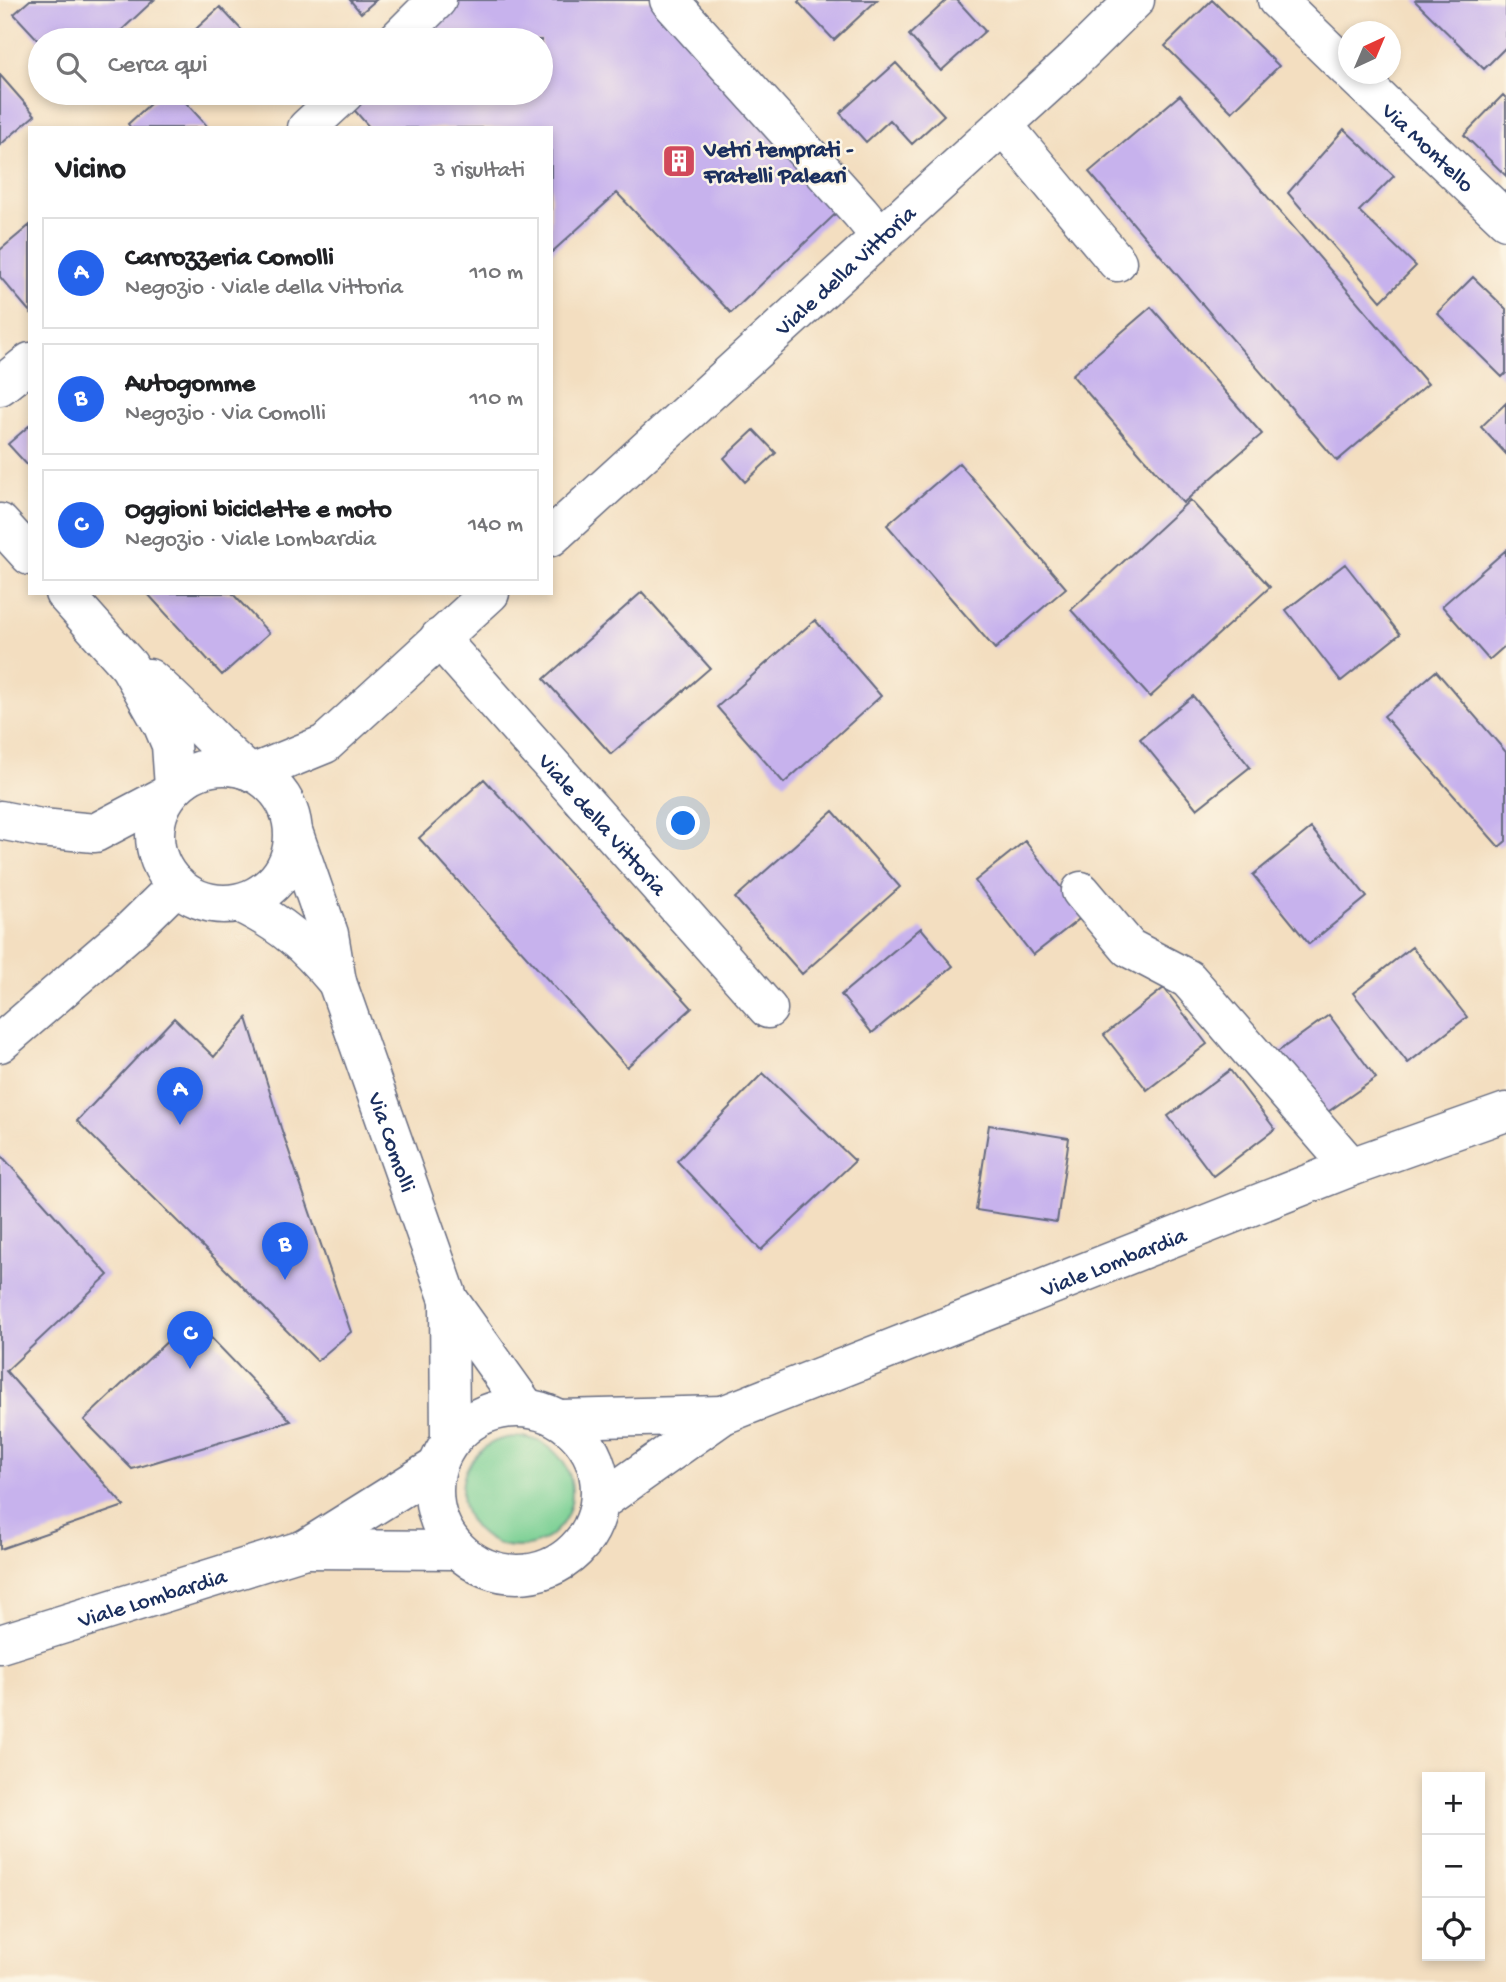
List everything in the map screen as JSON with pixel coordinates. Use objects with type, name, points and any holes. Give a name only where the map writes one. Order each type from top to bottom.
[{"type":"street","points":[[409,28],[437,0]]},
{"type":"street","points":[[669,0],[880,236]]},
{"type":"street","name":"Viale della Vittoria","points":[[553,535],[1072,62],[1135,0]]},
{"type":"street","points":[[1277,0],[1338,58]]},
{"type":"street","name":"Via Montello","points":[[1363,84],[1506,220]]},
{"type":"street","points":[[309,126],[332,105]]},
{"type":"street","points":[[1003,125],[1117,262]]},
{"type":"street","points":[[0,386],[28,364]]},
{"type":"street","points":[[0,523],[28,554]]},
{"type":"street","name":"Via Comolli","points":[[66,595],[129,666],[171,745],[171,791],[159,812],[155,830],[156,848],[169,874],[194,897],[206,901],[224,904],[258,896],[278,880],[291,855],[293,826]]},
{"type":"street","points":[[95,833],[171,791],[188,776],[208,768],[226,766],[249,771],[325,744],[487,595]]},
{"type":"street","name":"Viale della Vittoria","points":[[439,638],[768,1009]]},
{"type":"street","name":"Via Comolli","points":[[129,666],[169,695],[215,743],[277,790],[287,806],[325,922],[337,982],[449,1300],[543,1414]]},
{"type":"street","points":[[293,826],[325,744]]},
{"type":"street","points":[[0,820],[41,828],[95,833],[169,874],[133,928],[0,1043]]},
{"type":"street","points":[[1081,891],[1129,948],[1188,979],[1351,1167]]},
{"type":"street","name":"Via Comolli","points":[[239,902],[260,913],[298,940],[337,982]]},
{"type":"street","name":"Viale Lombardia","points":[[600,1502],[723,1415],[1351,1167],[1506,1112]]},
{"type":"street","name":"Via Comolli","points":[[443,1454],[449,1300]]},
{"type":"street","points":[[497,1409],[543,1414],[579,1435],[593,1455],[599,1478],[600,1502],[590,1531],[571,1555],[544,1570],[513,1575],[482,1567],[457,1550],[440,1525],[433,1496],[443,1454],[471,1421],[497,1409]]},
{"type":"street","name":"Viale Lombardia","points":[[543,1414],[723,1415]]},
{"type":"street","name":"Viale Lombardia","points":[[0,1644],[305,1549],[443,1454]]},
{"type":"street","name":"Viale Lombardia","points":[[305,1549],[457,1550]]},
{"type":"green space","points":[[517,1437],[538,1441],[556,1453],[568,1471],[572,1492],[568,1513],[556,1531],[538,1543],[517,1547],[496,1543],[478,1531],[466,1513],[462,1492],[466,1471],[478,1453],[496,1441]]},
{"type":"building","points":[[30,0],[154,0],[124,28],[28,29],[14,14]]},
{"type":"building","points":[[350,0],[376,0],[361,13]]},
{"type":"building","name":"Vetri temprati - Fratelli Paleari","points":[[437,0],[666,0],[846,204],[731,313],[617,193],[553,251],[553,126],[368,126],[350,105],[553,105],[553,28],[409,28]]},
{"type":"building","points":[[877,0],[834,40],[798,2]]},
{"type":"building","points":[[947,0],[957,0],[985,31],[941,71],[909,35]]},
{"type":"building","points":[[1212,0],[1279,66],[1232,112],[1165,46]]},
{"type":"building","points":[[1416,0],[1506,0],[1506,47],[1484,69]]},
{"type":"building","points":[[220,7],[240,28],[197,28]]},
{"type":"building","points":[[896,63],[944,115],[912,144],[890,120],[866,142],[840,113]]},
{"type":"building","points":[[0,75],[35,115],[0,145]]},
{"type":"building","points":[[1180,95],[1428,384],[1337,461],[1089,172]]},
{"type":"building","points":[[1503,95],[1506,98],[1506,176],[1464,135]]},
{"type":"building","points":[[149,105],[188,105],[207,126],[130,126],[128,124]]},
{"type":"building","points":[[1344,129],[1394,176],[1359,211],[1416,266],[1381,301],[1288,193]]},
{"type":"building","points":[[28,227],[28,310],[0,277],[0,250]]},
{"type":"building","points":[[1473,277],[1506,309],[1506,373],[1502,377],[1437,313]]},
{"type":"building","points":[[1151,307],[1262,434],[1183,503],[1072,375]]},
{"type":"building","points":[[1506,403],[1506,454],[1481,427]]},
{"type":"building","points":[[28,427],[28,466],[8,444]]},
{"type":"building","points":[[754,430],[776,453],[745,482],[724,458]]},
{"type":"building","points":[[959,463],[1066,588],[995,649],[887,525]]},
{"type":"building","points":[[1190,500],[1270,587],[1150,697],[1071,610]]},
{"type":"building","points":[[1506,550],[1506,645],[1489,660],[1442,606]]},
{"type":"building","points":[[1345,564],[1400,634],[1341,681],[1286,610]]},
{"type":"building","points":[[642,592],[710,668],[611,754],[544,679]]},
{"type":"building","points":[[149,595],[234,595],[269,633],[222,675]]},
{"type":"building","points":[[815,620],[881,696],[784,783],[717,707]]},
{"type":"building","points":[[1436,671],[1506,752],[1506,841],[1499,847],[1384,716]]},
{"type":"building","points":[[1193,696],[1250,767],[1197,809],[1140,739]]},
{"type":"building","points":[[484,779],[692,1008],[627,1067],[419,838]]},
{"type":"building","points":[[833,811],[900,887],[802,974],[735,898]]},
{"type":"building","points":[[1311,828],[1367,897],[1309,944],[1253,875]]},
{"type":"building","points":[[1025,841],[1083,916],[1033,955],[975,881]]},
{"type":"building","points":[[921,928],[953,966],[872,1033],[841,995]]},
{"type":"building","points":[[1412,947],[1467,1017],[1408,1063],[1353,993]]},
{"type":"building","points":[[1164,988],[1207,1044],[1147,1090],[1104,1035]]},
{"type":"building","points":[[1329,1015],[1376,1078],[1322,1116],[1276,1053]]},
{"type":"building","points":[[174,1018],[214,1057],[247,1018],[281,1128],[351,1332],[317,1361],[77,1121]]},
{"type":"building","points":[[1230,1070],[1275,1129],[1213,1176],[1168,1116]]},
{"type":"building","points":[[763,1073],[855,1161],[761,1250],[677,1161]]},
{"type":"building","points":[[989,1125],[1069,1138],[1057,1222],[976,1210]]},
{"type":"building","points":[[0,1154],[108,1275],[6,1371],[124,1506],[0,1549]]},
{"type":"building","points":[[192,1318],[291,1421],[132,1469],[84,1420]]},
{"type":"place","name":"Vetri temprati - Fratelli Paleari","points":[[679,161]]},
{"type":"place","name":"Carrozzeria Comolli","points":[[180,1125]]},
{"type":"place","name":"Autogomme","points":[[285,1280]]},
{"type":"place","name":"Oggioni biciclette e moto","points":[[190,1369]]}]
